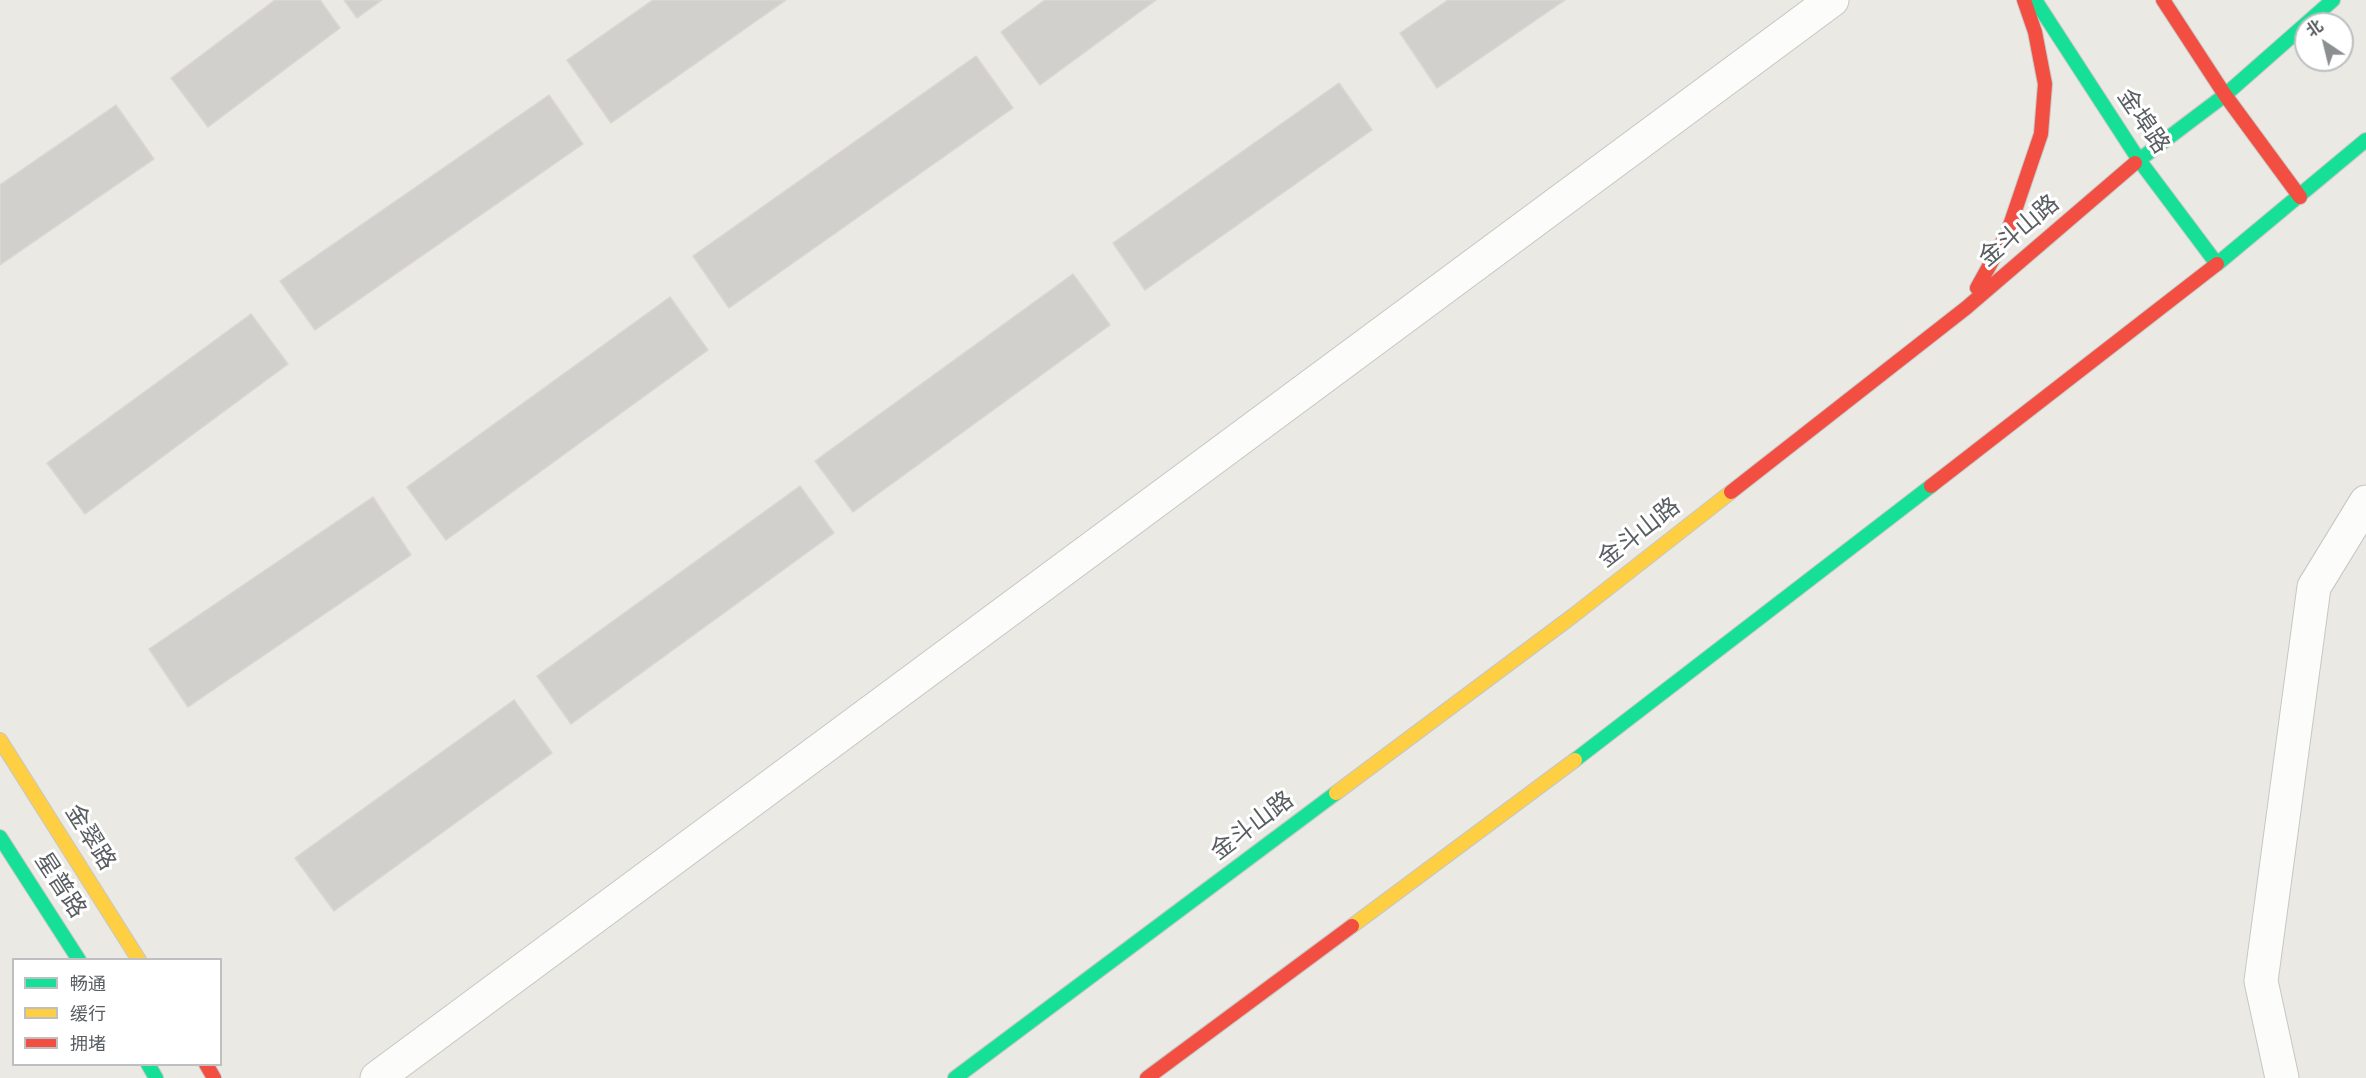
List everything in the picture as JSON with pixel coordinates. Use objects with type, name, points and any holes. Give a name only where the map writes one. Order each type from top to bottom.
[{"type":"main road","points":[[1965,308],[2007,234],[2041,134],[2045,84],[2035,32],[2024,0]]},
{"type":"main road","name":"金埠路","points":[[2035,0],[2139,160],[2217,264]]},
{"type":"main road","points":[[2163,0],[2225,95],[2300,196]]},
{"type":"main road","name":"金斗山路","points":[[955,1078],[1574,615],[1965,308],[2139,160],[2225,95],[2333,0]]},
{"type":"main road","points":[[1147,1078],[1635,716],[2217,264],[2366,140]]},
{"type":"main road","name":"金翠路","points":[[0,740],[138,958]]},
{"type":"main road","name":"星普路","points":[[0,837],[78,958]]},
{"type":"street","points":[[377,1078],[1832,0]]},
{"type":"street","points":[[2282,1078],[2261,981],[2314,587],[2366,502]]},
{"type":"building","points":[[275,0],[320,0],[340,28],[208,127],[171,78]]},
{"type":"building","points":[[344,0],[382,0],[357,18]]},
{"type":"building","points":[[653,0],[786,0],[611,123],[567,60]]},
{"type":"building","points":[[1045,0],[1156,0],[1040,85],[1001,32]]},
{"type":"building","points":[[1448,0],[1565,0],[1437,88],[1400,33]]},
{"type":"building","points":[[976,56],[1013,108],[729,308],[693,256]]},
{"type":"building","points":[[1339,83],[1372,130],[1145,290],[1113,243]]},
{"type":"building","points":[[549,95],[583,144],[315,330],[280,281]]},
{"type":"building","points":[[116,105],[154,159],[0,265],[0,185]]},
{"type":"building","points":[[1073,274],[1110,325],[853,512],[815,461]]},
{"type":"building","points":[[670,297],[708,350],[446,540],[407,487]]},
{"type":"building","points":[[251,314],[288,364],[85,514],[47,463]]},
{"type":"building","points":[[800,486],[834,533],[571,724],[537,676]]},
{"type":"building","points":[[373,497],[411,555],[188,707],[149,649]]},
{"type":"building","points":[[514,700],[552,753],[334,911],[295,858]]},
{"type":"traffic: fast","points":[[2035,0],[2139,160],[2217,264],[2366,140]]},
{"type":"traffic: fast","points":[[2135,163],[2225,95],[2333,0]]},
{"type":"traffic: fast","points":[[1575,760],[1931,486]]},
{"type":"traffic: fast","points":[[955,1078],[1336,793]]},
{"type":"traffic: fast","points":[[0,837],[78,958]]},
{"type":"traffic: fast","points":[[149,1066],[156,1078]]},
{"type":"traffic: slow","points":[[1336,793],[1574,615],[1731,492]]},
{"type":"traffic: slow","points":[[0,740],[138,958]]},
{"type":"traffic: slow","points":[[1352,926],[1575,760]]},
{"type":"traffic: jam","points":[[1977,288],[2007,234],[2041,134],[2045,84],[2035,32],[2024,0]]},
{"type":"traffic: jam","points":[[2163,0],[2225,95],[2300,197]]},
{"type":"traffic: jam","points":[[1731,492],[1966,308],[2135,163]]},
{"type":"traffic: jam","points":[[1931,486],[2217,264]]},
{"type":"traffic: jam","points":[[1147,1078],[1352,926]]},
{"type":"traffic: jam","points":[[207,1066],[214,1078]]}]
